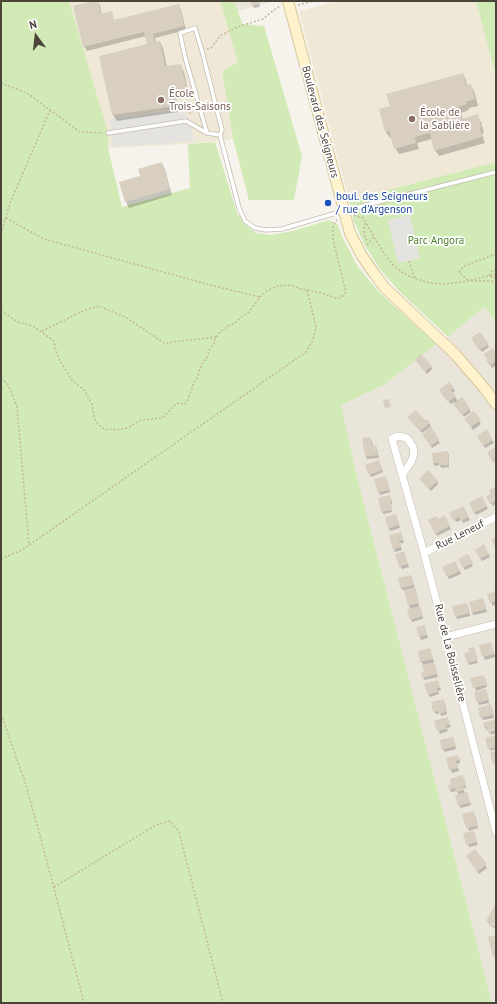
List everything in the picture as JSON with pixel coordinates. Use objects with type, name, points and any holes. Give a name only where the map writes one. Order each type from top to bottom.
[{"type":"street","name":"Boulevard des Seigneurs","points":[[289,1],[350,232],[362,256],[385,288],[455,354],[496,404]]},
{"type":"street","name":"Rue de La Boisselière","points":[[402,475],[411,462],[414,454],[413,447],[406,438],[398,436],[392,439],[402,475],[424,553],[496,832]]},
{"type":"street","name":"Rue Leneuf","points":[[424,553],[496,517]]},
{"type":"street","points":[[445,637],[496,624]]},
{"type":"lane","points":[[207,133],[185,57],[180,32],[195,28],[222,130],[220,135],[239,208],[245,221],[256,228],[266,230],[282,229],[344,211],[496,172]]},
{"type":"lane","points":[[108,133],[186,121],[207,133],[220,135]]},
{"type":"path","points":[[202,51],[210,48],[220,36],[237,27],[263,20],[274,10],[289,1],[297,5],[313,1]]},
{"type":"path","points":[[1,83],[27,92],[80,132],[108,133]]},
{"type":"path","points":[[170,107],[178,108],[193,114]]},
{"type":"path","points":[[1,234],[10,203],[50,110]]},
{"type":"path","points":[[1,311],[18,322],[34,326],[54,341],[55,349],[60,361],[71,378],[87,394],[92,404],[94,417],[97,423],[105,430],[116,430],[127,428],[141,420],[162,418],[177,403],[185,404],[195,380],[198,377],[203,362],[207,358],[210,348],[214,344],[214,341],[219,333],[249,312],[260,297],[267,291],[277,286],[291,285],[335,298],[340,298],[344,295],[346,292],[333,240],[333,225],[344,211],[363,218],[392,264],[403,273],[416,280],[444,284],[468,281],[496,274]]},
{"type":"path","points":[[1,221],[6,218]]},
{"type":"path","points":[[6,218],[44,239],[214,286],[260,297]]},
{"type":"path","points":[[366,222],[364,229],[365,237],[368,242]]},
{"type":"path","points":[[496,254],[464,266],[459,272],[468,281],[496,282]]},
{"type":"path","points":[[409,260],[416,280]]},
{"type":"path","points":[[489,276],[492,271],[496,269]]},
{"type":"path","points":[[489,276],[496,278]]},
{"type":"path","points":[[1,559],[22,550],[306,352],[313,340],[316,327],[307,290]]},
{"type":"path","points":[[41,331],[85,310],[100,306],[127,318],[164,343],[217,337]]},
{"type":"path","points":[[1,378],[7,383],[17,407],[29,545]]},
{"type":"path","points":[[1,714],[24,782],[54,887],[84,1003]]},
{"type":"path","points":[[54,887],[156,825],[170,821],[179,832],[223,1003]]},
{"type":"shaded area","name":"École Trois-Saisons","points":[[69,1],[220,1],[238,62],[222,71],[233,139],[188,144],[108,148]]},
{"type":"shaded area","points":[[235,1],[274,1],[238,11]]},
{"type":"shaded area","name":"École de la Sablière","points":[[338,1],[476,1],[496,76],[496,162],[349,200],[299,11]]},
{"type":"shaded area","points":[[173,111],[188,115],[194,141],[113,147],[110,119]]},
{"type":"shaded area","points":[[410,215],[420,258],[398,263],[388,220]]},
{"type":"shaded area","points":[[484,307],[496,322],[496,1003],[492,1003],[357,477],[341,405],[384,385],[436,344],[448,337]]},
{"type":"green space","points":[[1,1],[69,1],[108,133],[108,148],[122,207],[190,188],[188,144],[215,142],[237,213],[247,226],[256,233],[271,235],[293,231],[329,220],[337,224],[358,267],[379,292],[436,344],[384,385],[341,405],[357,477],[492,1003],[1,1003]]},
{"type":"green space","points":[[220,1],[235,1],[242,24],[264,26],[302,156],[294,200],[248,200],[233,139],[222,71],[238,62]]},
{"type":"green space","points":[[476,1],[496,1],[496,76]]},
{"type":"green space","name":"Parc Angora","points":[[496,162],[496,322],[484,307],[448,337],[399,291],[379,268],[364,244],[354,221],[349,200]]},
{"type":"building","points":[[98,1],[101,14],[112,11],[114,20],[179,4],[184,26],[153,34],[155,42],[160,41],[165,66],[181,64],[187,90],[173,94],[175,106],[112,115],[99,56],[147,44],[144,32],[83,47],[73,6]]},
{"type":"building","points":[[251,1],[259,1],[260,4],[252,6]]},
{"type":"building","points":[[463,73],[466,85],[471,84],[475,99],[458,107],[462,119],[478,114],[482,137],[434,151],[430,133],[415,137],[416,143],[394,149],[389,131],[385,132],[379,109],[390,106],[386,94]]},
{"type":"building","points":[[162,162],[170,189],[125,202],[119,182],[140,176],[138,169]]},
{"type":"building","points":[[480,332],[489,344],[479,350],[471,338]]},
{"type":"building","points":[[493,348],[494,350],[496,348],[496,361],[490,366],[484,354]]},
{"type":"building","points":[[421,354],[432,366],[425,372],[415,360]]},
{"type":"building","points":[[449,382],[454,388],[451,390],[456,396],[448,402],[439,390]]},
{"type":"building","points":[[462,397],[470,409],[462,415],[453,404]]},
{"type":"building","points":[[389,399],[391,407],[385,408],[383,400]]},
{"type":"building","points":[[416,410],[425,420],[427,419],[430,423],[420,431],[407,417]]},
{"type":"building","points":[[474,411],[481,420],[471,427],[464,419]]},
{"type":"building","points":[[431,426],[439,440],[430,446],[422,434]]},
{"type":"building","points":[[487,429],[493,440],[483,446],[477,436]]},
{"type":"building","points":[[371,437],[372,446],[376,445],[378,455],[365,457],[362,438]]},
{"type":"building","points":[[496,447],[496,461],[493,463],[487,452]]},
{"type":"building","points":[[448,451],[449,465],[439,465],[439,463],[433,463],[432,453]]},
{"type":"building","points":[[379,460],[383,470],[369,475],[365,465]]},
{"type":"building","points":[[428,470],[438,481],[429,489],[419,479]]},
{"type":"building","points":[[386,476],[389,490],[378,493],[374,479]]},
{"type":"building","points":[[496,487],[496,501],[490,504],[486,496],[491,494],[489,490]]},
{"type":"building","points":[[390,495],[392,510],[381,512],[378,498]]},
{"type":"building","points":[[482,496],[487,506],[474,513],[469,503]]},
{"type":"building","points":[[463,506],[469,517],[461,521],[459,517],[453,520],[449,513]]},
{"type":"building","points":[[396,514],[399,525],[388,529],[385,517]]},
{"type":"building","points":[[445,515],[450,526],[435,534],[428,520],[436,516],[438,519]]},
{"type":"building","points":[[401,532],[403,540],[399,541],[401,547],[393,549],[389,535]]},
{"type":"building","points":[[496,537],[496,546],[495,547],[491,539]]},
{"type":"building","points":[[484,544],[489,554],[480,559],[475,550]]},
{"type":"building","points":[[404,551],[408,564],[399,567],[395,554]]},
{"type":"building","points":[[468,554],[473,563],[463,568],[458,559]]},
{"type":"building","points":[[455,561],[460,571],[447,577],[442,567]]},
{"type":"building","points":[[411,575],[414,585],[400,588],[398,578]]},
{"type":"building","points":[[415,587],[419,603],[408,606],[404,590]]},
{"type":"building","points":[[496,591],[496,601],[490,603],[487,594]]},
{"type":"building","points":[[483,598],[486,609],[472,613],[469,602]]},
{"type":"building","points":[[467,603],[469,613],[455,617],[452,606]]},
{"type":"building","points":[[420,606],[422,616],[410,620],[407,609]]},
{"type":"building","points":[[425,625],[427,635],[419,637],[416,627]]},
{"type":"building","points":[[491,642],[494,654],[482,657],[479,645]]},
{"type":"building","points":[[474,647],[477,661],[467,663],[464,653],[469,652],[468,648]]},
{"type":"building","points":[[430,648],[433,659],[420,662],[418,651]]},
{"type":"building","points":[[434,662],[437,674],[422,678],[421,672],[424,672],[422,665]]},
{"type":"building","points":[[484,675],[487,685],[473,688],[470,678]]},
{"type":"building","points":[[438,680],[440,688],[437,688],[438,692],[428,695],[424,684]]},
{"type":"building","points":[[486,689],[489,700],[477,703],[474,692]]},
{"type":"building","points":[[444,699],[446,712],[439,714],[438,711],[433,712],[431,702]]},
{"type":"building","points":[[491,704],[493,715],[480,718],[478,708]]},
{"type":"building","points":[[448,717],[450,725],[446,725],[447,729],[437,731],[434,721]]},
{"type":"building","points":[[496,719],[496,730],[488,733],[487,727],[484,728],[483,723]]},
{"type":"building","points":[[496,735],[496,747],[488,749],[485,738]]},
{"type":"building","points":[[453,737],[456,746],[442,750],[440,740]]},
{"type":"building","points":[[496,751],[496,763],[493,764],[490,753]]},
{"type":"building","points":[[458,755],[460,760],[456,761],[458,768],[449,770],[446,758]]},
{"type":"building","points":[[463,775],[466,785],[463,786],[464,790],[456,792],[455,788],[449,790],[448,785],[451,784],[450,779]]},
{"type":"building","points":[[467,792],[470,803],[458,806],[455,795]]},
{"type":"building","points":[[474,811],[477,826],[466,828],[462,814]]},
{"type":"building","points":[[474,831],[477,842],[466,845],[463,833]]},
{"type":"building","points":[[475,849],[487,864],[477,872],[466,856]]},
{"type":"building","points":[[496,903],[496,926],[486,921]]},
{"type":"building","points":[[496,935],[496,956],[493,957],[488,937]]},
{"type":"place","name":"École Trois-Saisons","points":[[161,100]]},
{"type":"place","name":"École de la Sablière","points":[[412,119]]},
{"type":"place","name":"boul. des Seigneurs / rue d'Argenson","points":[[328,203]]}]
